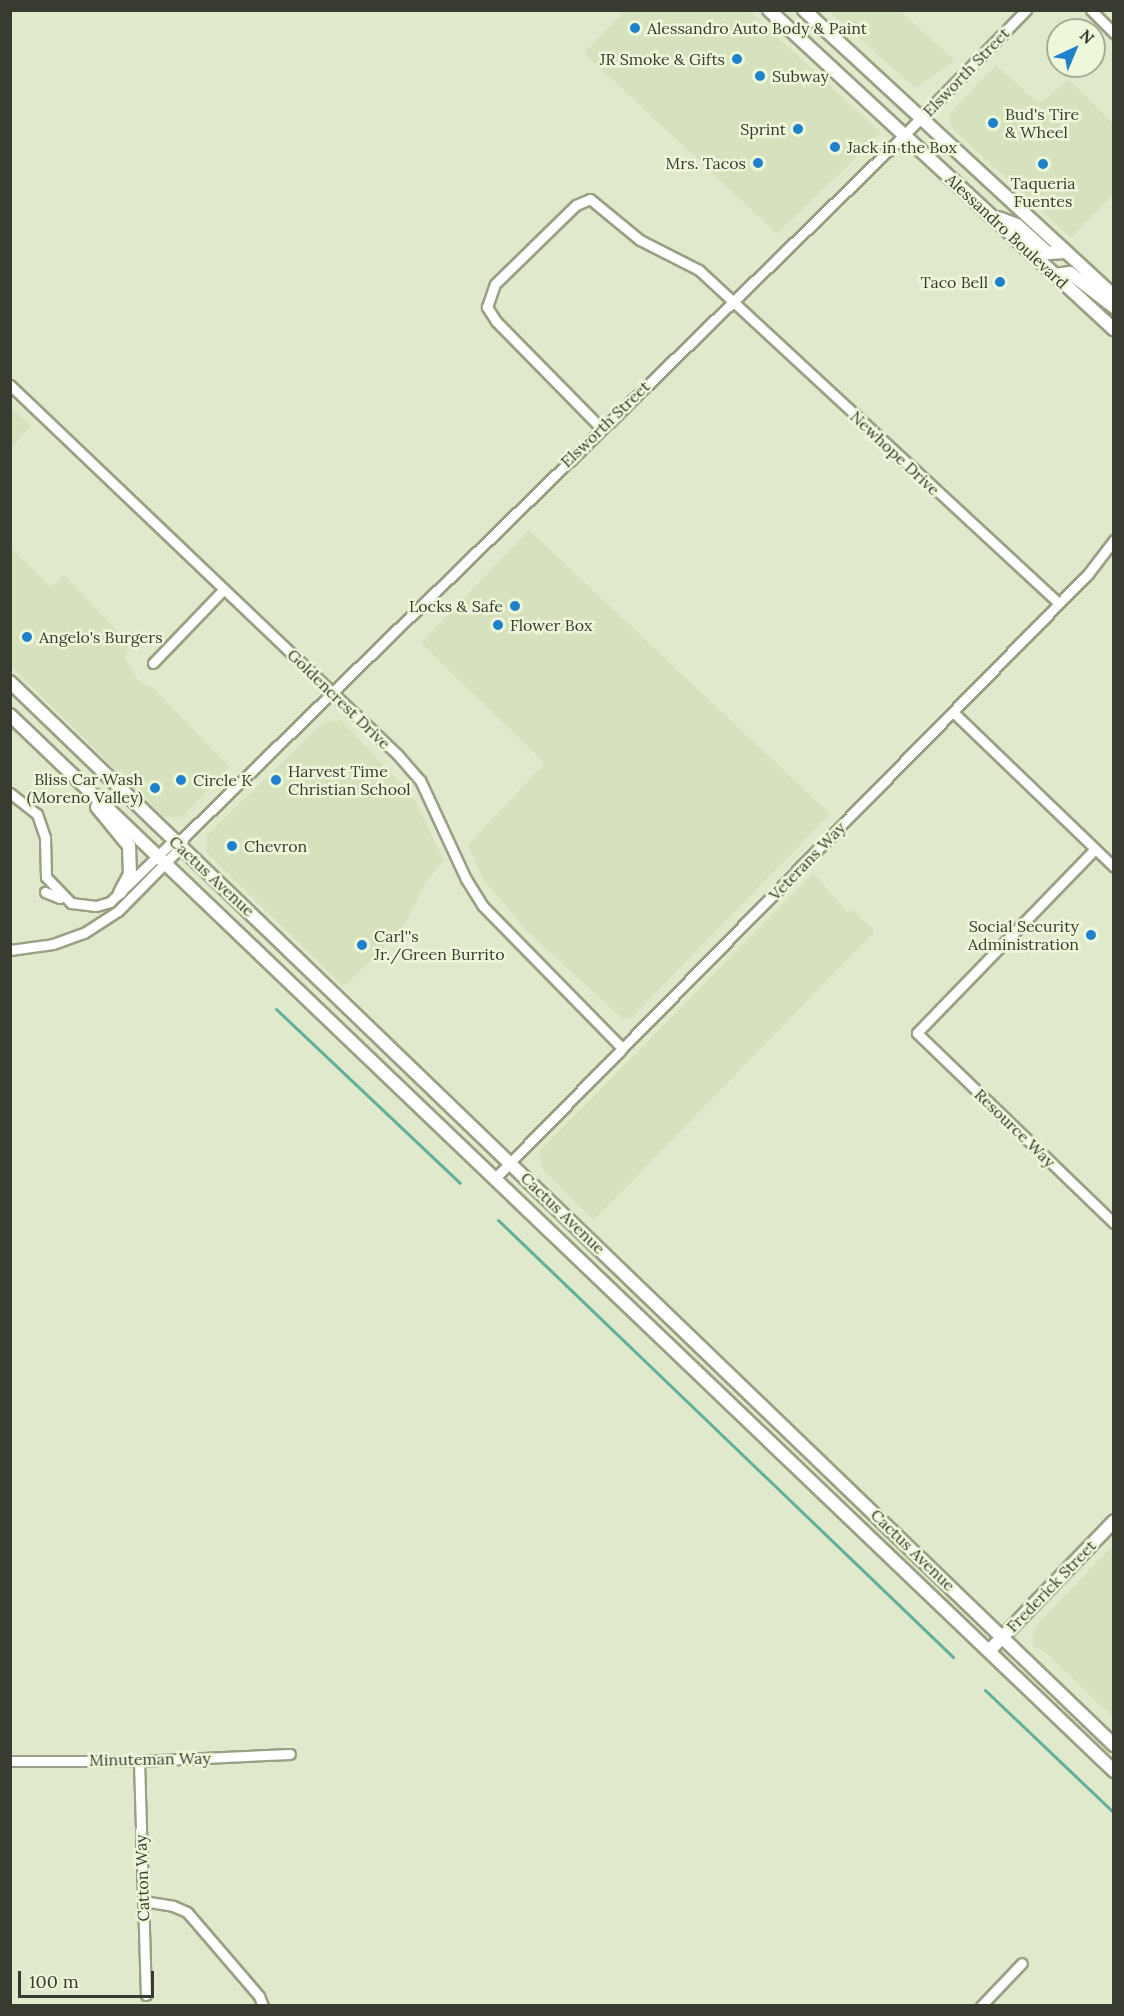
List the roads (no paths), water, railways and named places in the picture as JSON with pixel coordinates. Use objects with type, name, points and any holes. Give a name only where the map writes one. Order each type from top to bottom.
[{"type":"main road","name":"Alessandro Boulevard","points":[[769,10],[1113,328]]},
{"type":"main road","name":"Alessandro Boulevard","points":[[804,10],[1113,296]]},
{"type":"main road","points":[[991,215],[1017,225],[1048,253],[1066,252]]},
{"type":"main road","points":[[1055,274],[1070,273],[1113,307]]},
{"type":"main road","name":"Cactus Avenue","points":[[10,682],[179,842],[1113,1745]]},
{"type":"main road","name":"Cactus Avenue","points":[[10,715],[1113,1771]]},
{"type":"main road","points":[[83,786],[129,846],[130,874],[120,893]]},
{"type":"main road","name":"Frederick Street","points":[[989,1651],[1113,1521]]},
{"type":"street","name":"Elsworth Street","points":[[161,860],[601,428],[904,135],[1026,10]]},
{"type":"street","points":[[1091,10],[1113,33]]},
{"type":"street","name":"Newhope Drive","points":[[601,428],[496,321],[487,307],[495,285],[562,218],[580,202],[590,199],[599,203],[640,240],[699,270],[1058,603]]},
{"type":"street","name":"Goldencrest Drive","points":[[10,385],[333,693],[420,780],[466,879],[483,906],[622,1048]]},
{"type":"street","name":"Veterans Way","points":[[495,1178],[1058,603],[1113,540]]},
{"type":"street","points":[[153,663],[223,590]]},
{"type":"street","points":[[952,712],[1113,867]]},
{"type":"street","points":[[10,793],[38,814],[45,837],[46,877],[66,900]]},
{"type":"street","name":"Resource Way","points":[[1095,849],[917,1033],[1113,1222]]},
{"type":"street","points":[[45,892],[66,900],[96,906],[120,893],[161,860]]},
{"type":"street","points":[[10,950],[53,944],[93,929],[118,911],[161,860]]},
{"type":"street","name":"Minuteman Way","points":[[10,1761],[139,1761],[290,1754]]},
{"type":"street","name":"Catton Way","points":[[139,1761],[146,1995]]},
{"type":"street","points":[[143,1901],[173,1905],[187,1912],[259,1996],[263,2006]]},
{"type":"street","points":[[981,2006],[1022,1963]]},
{"type":"waterway","points":[[276,1009],[460,1183]]},
{"type":"waterway","points":[[498,1220],[953,1657]]},
{"type":"waterway","points":[[985,1690],[1114,1813]]},
{"type":"place","name":"Alessandro Auto Body & Paint","points":[[635,28]]},
{"type":"place","name":"JR Smoke & Gifts","points":[[737,59]]},
{"type":"place","name":"Subway","points":[[760,76]]},
{"type":"place","name":"Bud's Tire & Wheel","points":[[993,123]]},
{"type":"place","name":"Sprint","points":[[798,129]]},
{"type":"place","name":"Jack in the Box","points":[[835,147]]},
{"type":"place","name":"Mrs. Tacos","points":[[758,163]]},
{"type":"place","name":"Taqueria Fuentes","points":[[1043,164]]},
{"type":"place","name":"Taco Bell","points":[[1000,282]]},
{"type":"place","name":"Locks & Safe","points":[[515,606]]},
{"type":"place","name":"Flower Box","points":[[498,625]]},
{"type":"place","name":"Angelo's Burgers","points":[[27,637]]},
{"type":"place","name":"Circle K","points":[[181,780]]},
{"type":"place","name":"Harvest Time Christian School","points":[[276,780]]},
{"type":"place","name":"Bliss Car Wash (Moreno Valley)","points":[[155,788]]},
{"type":"place","name":"Chevron","points":[[232,846]]},
{"type":"place","name":"Social Security Administration","points":[[1091,935]]},
{"type":"place","name":"Carl''s Jr./Green Burrito","points":[[362,945]]}]
